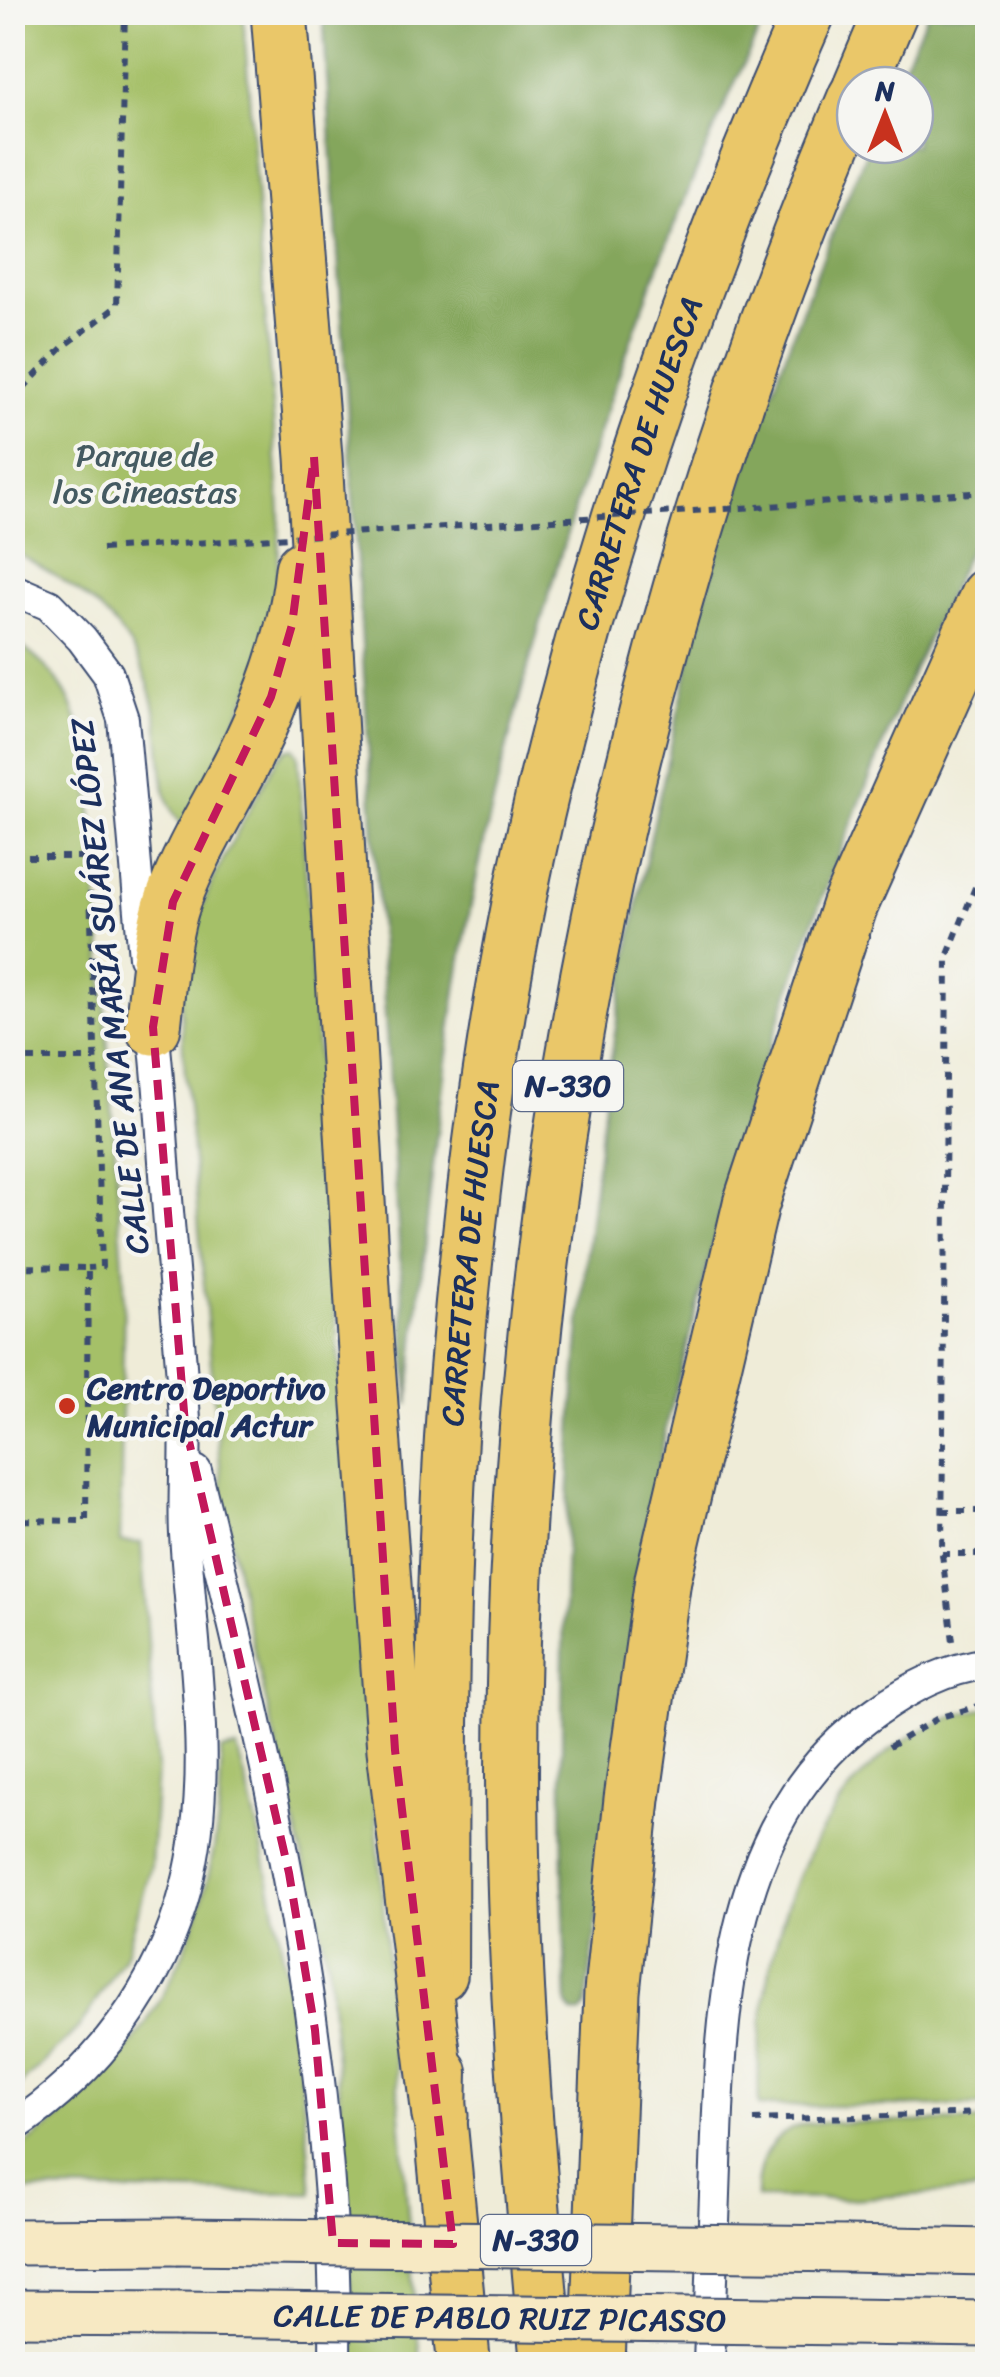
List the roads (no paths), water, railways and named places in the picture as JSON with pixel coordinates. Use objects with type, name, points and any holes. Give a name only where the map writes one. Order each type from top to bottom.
[{"type":"highway","points":[[278,12],[314,457],[364,1322],[395,1750],[440,2116]]},
{"type":"highway","name":"CARRETERA DE HUESCA","points":[[464,2364],[440,2116],[445,1528],[464,1288],[504,982],[548,772],[592,603],[647,424],[716,234],[809,12]]},
{"type":"highway","points":[[868,65],[890,12]]},
{"type":"highway","name":"N-330","points":[[548,2364],[524,2116],[512,1771],[522,1462],[554,1164],[591,959],[633,760],[684,567],[740,390],[835,142]]},
{"type":"highway","points":[[153,1027],[173,902],[271,697],[292,624],[302,581],[314,457]]},
{"type":"highway","points":[[597,2364],[612,1992],[632,1800],[662,1579],[757,1185],[849,907],[988,596]]},
{"type":"main road","points":[[12,2242],[988,2252]]},
{"type":"main road","name":"CALLE DE PABLO RUIZ PICASSO","points":[[12,2313],[988,2324]]},
{"type":"street","name":"CALLE DE ANA MARÍA SUÁREZ LÓPEZ","points":[[12,589],[48,605],[82,638],[108,674],[123,719],[185,1424],[185,1528],[200,1757],[199,1810],[186,1888],[158,1965],[122,2025],[68,2085],[12,2128]]},
{"type":"street","name":"CALLE DE ANA MARÍA SUÁREZ LÓPEZ","points":[[185,1424],[262,1740],[289,1872],[314,2030],[336,2276],[335,2364]]},
{"type":"street","points":[[709,2364],[724,2016],[738,1923],[756,1868],[777,1822],[814,1769],[855,1726],[902,1694],[956,1667],[988,1663]]},
{"type":"street","points":[[852,2249],[926,2236],[988,2231]]},
{"type":"place","name":"Centro Deportivo Municipal Actur","points":[[67,1406]]},
{"type":"park label","name":"Parque de los Cineastas","points":[[145,474]]}]
